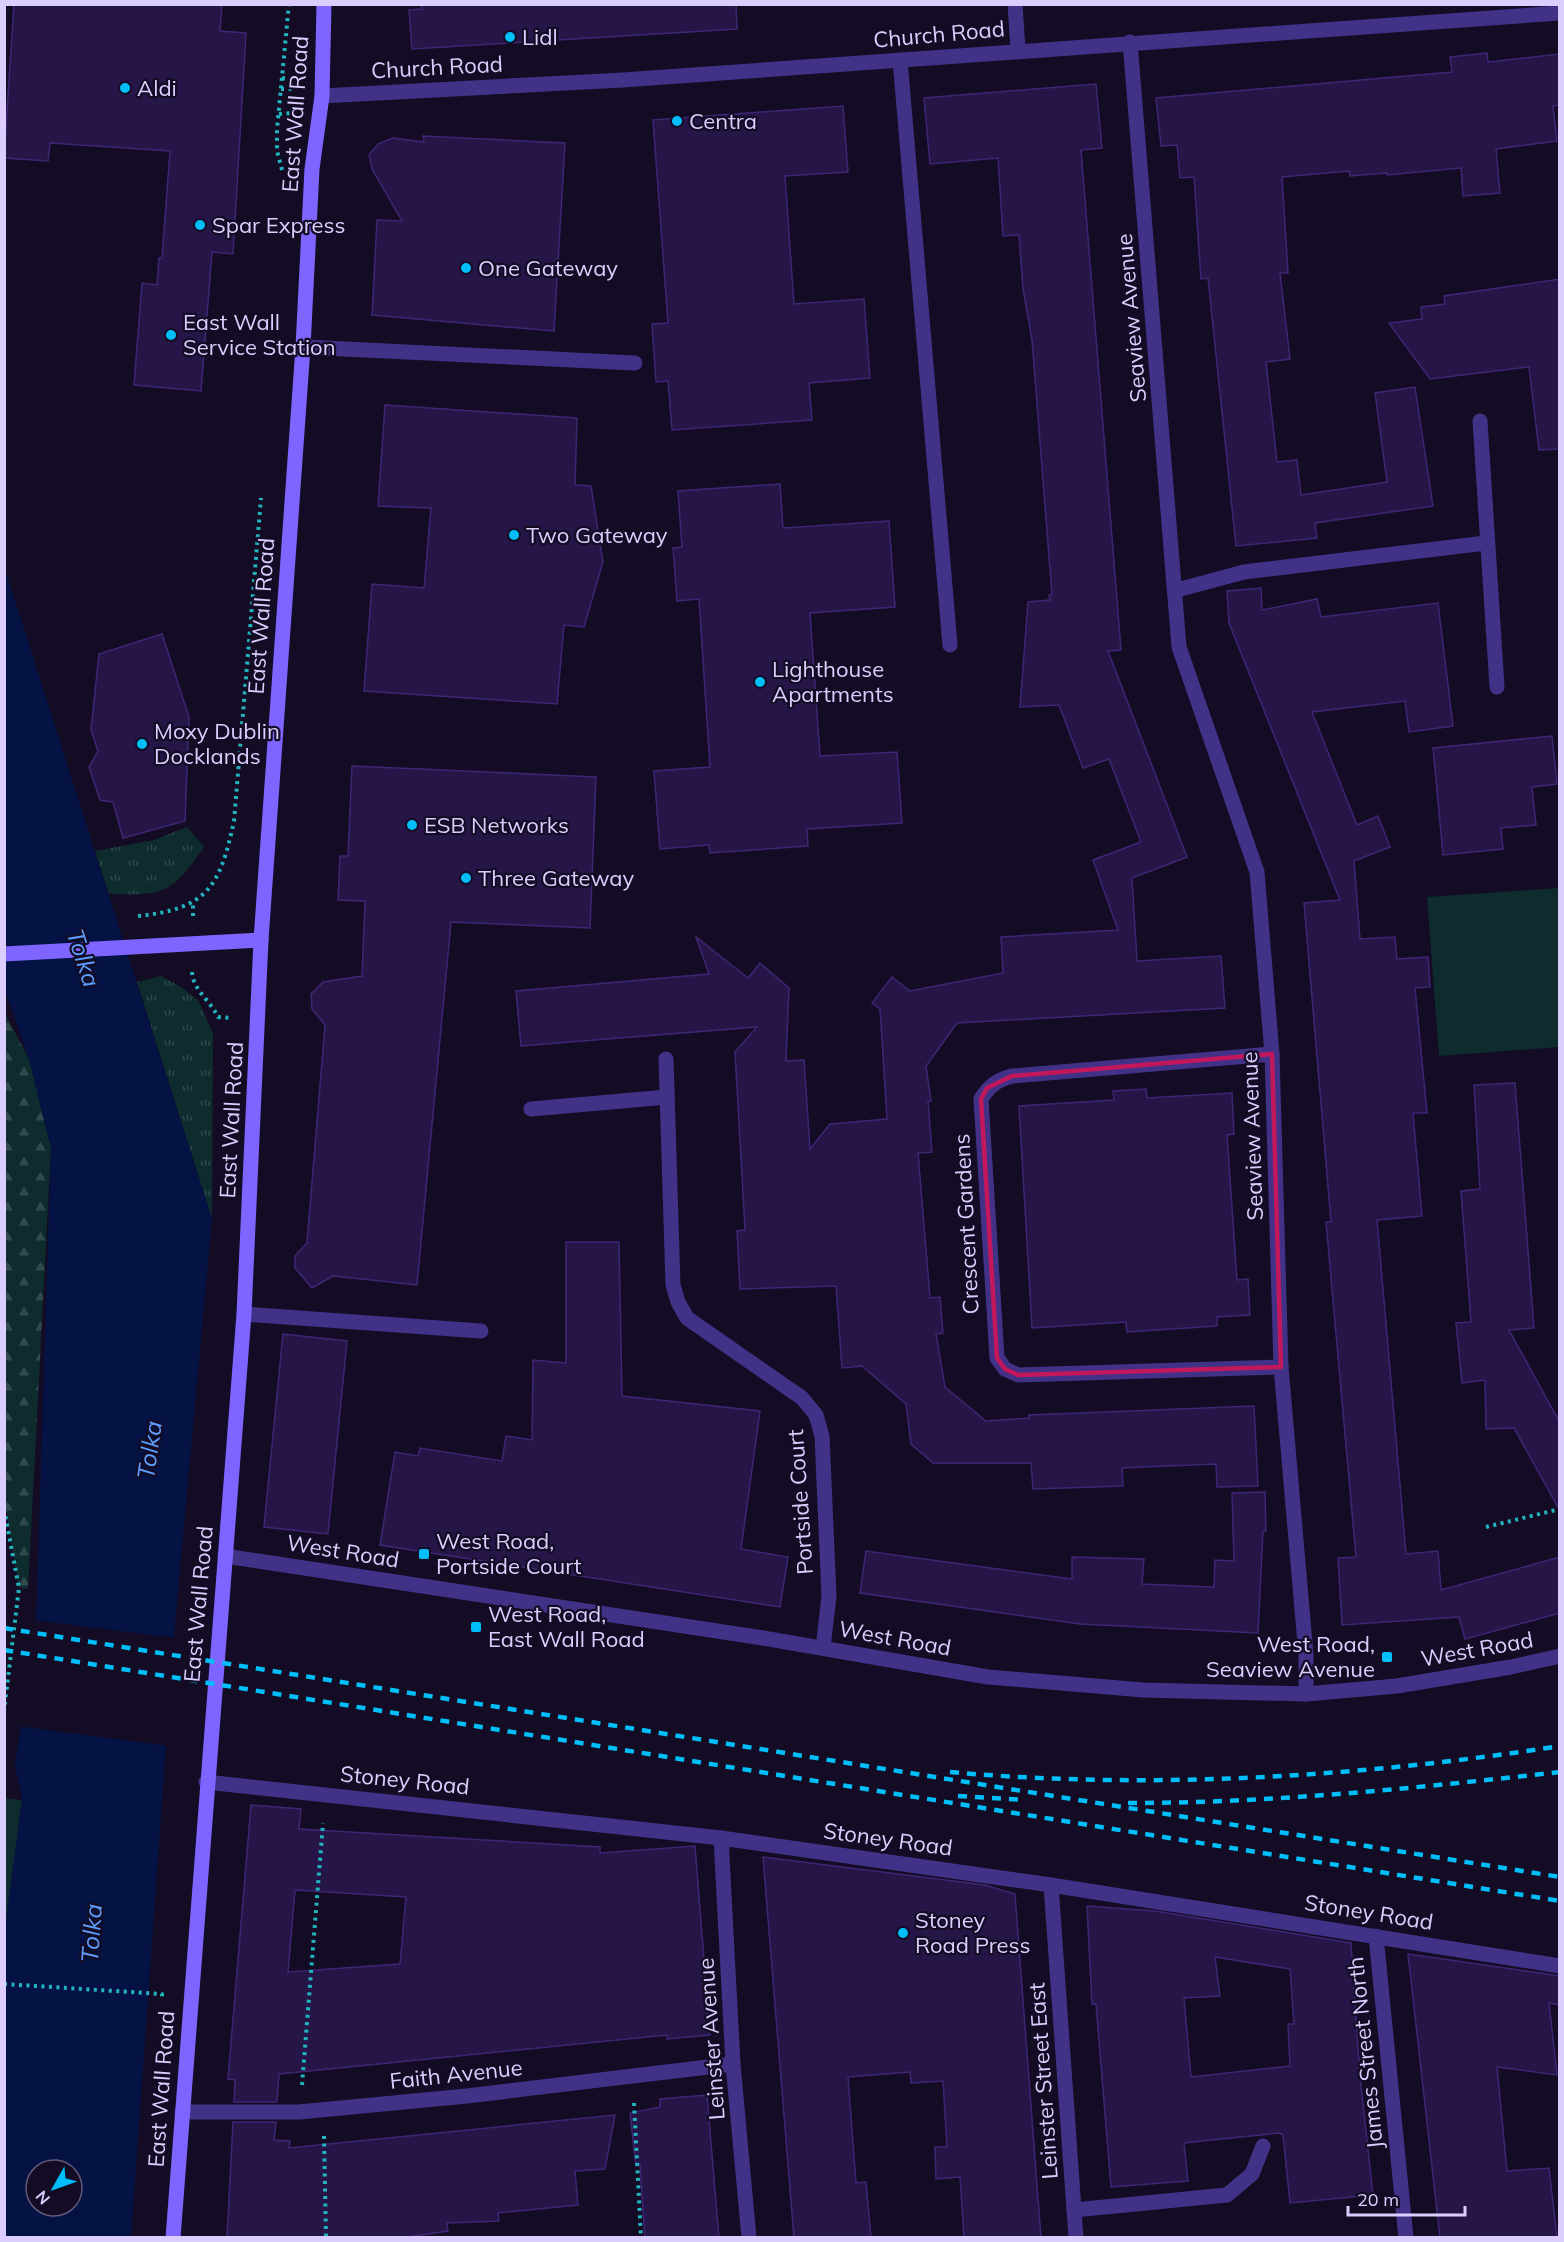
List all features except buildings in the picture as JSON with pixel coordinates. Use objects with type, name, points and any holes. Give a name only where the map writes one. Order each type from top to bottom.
[{"type":"main road","name":"East Wall Road","points":[[173,2238],[244,1314],[261,940],[303,347],[312,169],[322,96],[324,4]]},
{"type":"main road","points":[[4,954],[261,940]]},
{"type":"street","points":[[1015,4],[1018,50]]},
{"type":"street","name":"Church Road","points":[[322,96],[623,80],[1560,13]]},
{"type":"street","name":"Seaview Avenue","points":[[1130,42],[1177,590],[1179,647],[1257,872],[1272,1054],[1281,1367],[1306,1655],[1305,1694]]},
{"type":"street","points":[[900,60],[950,645]]},
{"type":"street","points":[[303,347],[634,363]]},
{"type":"street","points":[[1480,421],[1497,687]]},
{"type":"street","points":[[1177,590],[1244,572],[1486,543]]},
{"type":"street","name":"Crescent Gardens","points":[[1272,1054],[1012,1076],[1000,1079],[987,1088],[981,1099],[997,1358],[1005,1369],[1017,1375],[1281,1367]]},
{"type":"street","name":"Portside Court","points":[[666,1059],[673,1285],[678,1302],[687,1318],[802,1398],[816,1415],[822,1436],[829,1596],[823,1648]]},
{"type":"street","points":[[531,1109],[667,1097]]},
{"type":"street","points":[[244,1314],[481,1330]]},
{"type":"street","name":"West Road","points":[[225,1556],[823,1648],[999,1678],[1143,1690],[1305,1694],[1397,1686],[1560,1656]]},
{"type":"street","name":"Stoney Road","points":[[207,1782],[721,1838],[1051,1885],[1560,1966]]},
{"type":"street","name":"Leinster Avenue","points":[[721,1838],[734,2064],[749,2238]]},
{"type":"street","name":"Leinster Street East","points":[[1051,1885],[1076,2238]]},
{"type":"street","name":"James Street North","points":[[1376,1936],[1406,2238]]},
{"type":"street","name":"Faith Avenue","points":[[182,2112],[323,2110],[734,2064]]},
{"type":"street","points":[[1074,2210],[1227,2196],[1252,2174],[1263,2146]]},
{"type":"path","name":"East Wall Road","points":[[284,177],[277,151],[289,4]]},
{"type":"path","points":[[281,89],[290,89],[299,81]]},
{"type":"path","name":"East Wall Road","points":[[134,916],[170,913],[193,902],[211,886],[227,853],[234,821],[262,488]]},
{"type":"path","points":[[192,975],[193,984],[212,1005],[218,1017],[225,1017]]},
{"type":"path","points":[[4,1509],[19,1588],[4,1711]]},
{"type":"path","points":[[1486,1527],[1560,1509]]},
{"type":"path","points":[[299,2112],[325,1794]]},
{"type":"path","points":[[4,1984],[155,1994]]},
{"type":"path","points":[[633,2076],[640,2238]]},
{"type":"path","points":[[323,2110],[326,2238]]},
{"type":"highlighted area","points":[[1272,1054],[1281,1367],[1018,1375],[1005,1369],[997,1358],[981,1099],[987,1088],[1012,1076]]},
{"type":"green space","points":[[187,827],[204,847],[175,883],[156,892],[109,894],[95,851],[154,840]]},
{"type":"green space","points":[[1559,888],[1559,1047],[1439,1056],[1427,897]]},
{"type":"green space","points":[[161,976],[198,1000],[213,1033],[212,1219],[137,982]]},
{"type":"green space","points":[[4,1011],[29,1059],[51,1148],[28,1589],[19,1588],[5,1504]]},
{"type":"green space","points":[[5,1798],[22,1800],[5,1934]]},
{"type":"water","name":"Tolka","points":[[4,566],[212,1219],[173,1646],[131,2237],[5,2237],[4,1934],[22,1800],[15,1765],[36,1624],[51,1148],[29,1059],[5,990]]},
{"type":"pier","points":[[33,1620],[176,1638],[169,1746],[17,1726]]},
{"type":"railway","points":[[4,1628],[1560,1877]]},
{"type":"railway","points":[[4,1650],[1560,1901]]},
{"type":"railway","points":[[950,1772],[1102,1780],[1256,1777],[1409,1766],[1560,1746]]},
{"type":"railway","points":[[1128,1803],[1290,1797],[1398,1789],[1560,1772]]},
{"type":"railway","points":[[958,1796],[1026,1800]]},
{"type":"place","name":"Lidl","points":[[510,37]]},
{"type":"place","name":"Aldi","points":[[125,88]]},
{"type":"place","name":"Centra","points":[[677,121]]},
{"type":"place","name":"Spar Express","points":[[200,225]]},
{"type":"place","name":"One Gateway","points":[[466,268]]},
{"type":"place","name":"East Wall Service Station","points":[[171,335]]},
{"type":"place","name":"Two Gateway","points":[[514,535]]},
{"type":"place","name":"Lighthouse Apartments","points":[[760,682]]},
{"type":"place","name":"Moxy Dublin Docklands","points":[[142,744]]},
{"type":"place","name":"ESB Networks","points":[[412,825]]},
{"type":"place","name":"Three Gateway","points":[[466,878]]},
{"type":"place","name":"West Road, Portside Court","points":[[424,1554]]},
{"type":"place","name":"West Road, East Wall Road","points":[[476,1627]]},
{"type":"place","name":"West Road, Seaview Avenue","points":[[1387,1657]]},
{"type":"place","name":"Stoney Road Press","points":[[903,1933]]}]
